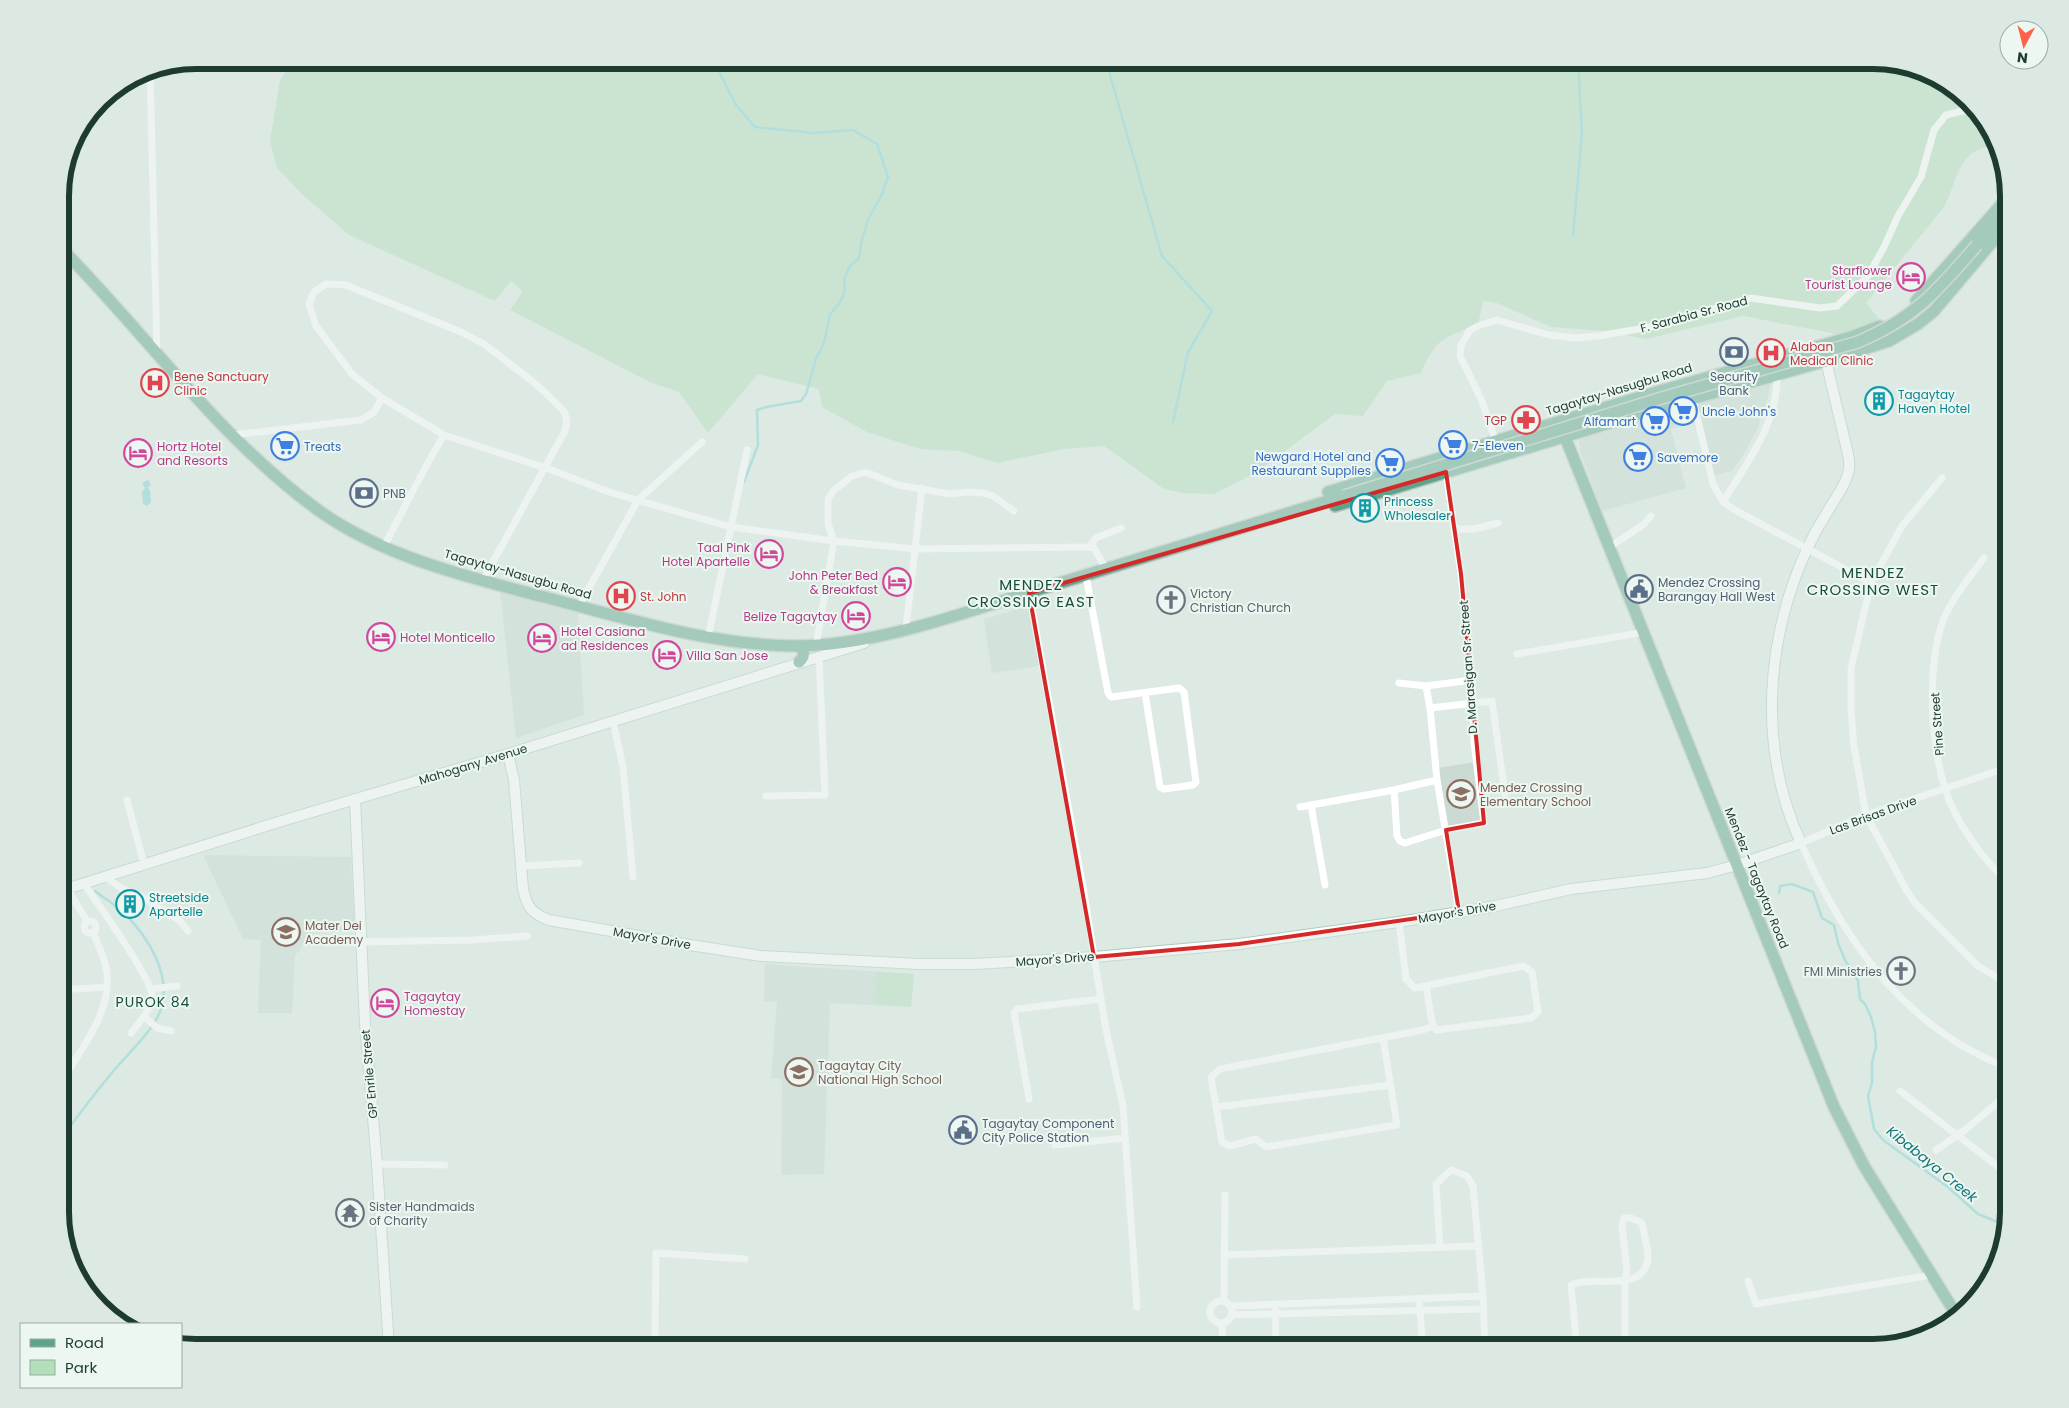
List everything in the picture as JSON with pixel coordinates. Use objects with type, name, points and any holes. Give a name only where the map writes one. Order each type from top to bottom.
[{"type":"main road","name":"Tagaytay-Nasugbu Road","points":[[1194,542],[1230,524],[1660,391],[1843,340],[1883,324],[1910,307],[1924,294],[2000,206]]},
{"type":"main road","name":"Tagaytay-Nasugbu Road","points":[[69,257],[234,435],[276,477],[321,512],[342,525],[384,546],[416,559],[483,580],[579,606],[708,638],[754,644],[799,646],[817,650],[886,634],[1029,593],[1674,395],[1858,342],[1885,330],[1923,304],[2000,218]]},
{"type":"main road","name":"Tagaytay-Nasugbu Road","points":[[1194,542],[1229,537],[1889,341],[1918,324],[1949,294],[2000,233]]},
{"type":"main road","name":"Mendez - Tagaytay Road","points":[[1559,422],[1840,1120],[1861,1161],[1954,1310]]},
{"type":"main road","points":[[799,646],[804,652],[804,656],[799,662]]},
{"type":"street","points":[[150,77],[157,352]]},
{"type":"street","name":"F. Sarabia Sr. Road","points":[[1500,455],[1482,401],[1460,356],[1461,346],[1469,331],[1497,320],[1549,335],[1576,338],[1651,327],[1751,298],[1820,308],[1837,306],[1868,276],[1898,216],[1921,177],[1934,130],[1946,115],[1967,110]]},
{"type":"street","points":[[483,580],[546,468],[565,431],[567,421],[564,411],[536,384],[496,352],[461,332],[346,285],[333,283],[319,287],[310,298],[309,304],[316,326],[352,374],[382,398],[444,435],[546,468],[609,492],[731,527],[834,541],[916,549],[1089,547],[1094,548],[1106,569]]},
{"type":"street","points":[[1826,361],[1848,454],[1849,468],[1844,482],[1808,549],[1790,595],[1777,641],[1773,692],[1773,734],[1778,772],[1786,806],[1817,879],[1837,917],[1884,981],[1929,1024],[1961,1045],[2000,1065]]},
{"type":"street","points":[[1723,502],[1758,444],[1771,416],[1776,393],[1777,374]]},
{"type":"street","points":[[234,435],[360,420],[374,412],[382,398]]},
{"type":"street","points":[[1693,399],[1714,484],[1723,502],[1871,584]]},
{"type":"street","points":[[384,546],[416,483],[444,435]]},
{"type":"street","points":[[579,606],[638,500],[702,442]]},
{"type":"street","points":[[708,638],[747,450]]},
{"type":"street","points":[[766,796],[825,795],[817,650],[834,541],[828,524],[828,500],[833,491],[852,476],[862,472],[898,485],[950,494],[983,493],[993,496],[1014,511]]},
{"type":"street","name":"D. Marasigan Sr. Street","points":[[1446,472],[1455,529],[1472,680],[1474,742],[1484,823],[1446,830]]},
{"type":"street","points":[[1942,478],[1902,526],[1871,584],[1851,668],[1851,710],[1854,746],[1866,815],[1907,892],[1915,904],[1978,966],[2000,979]]},
{"type":"street","points":[[906,628],[922,488]]},
{"type":"street","points":[[1610,547],[1644,524],[1651,516]]},
{"type":"street","points":[[1455,529],[1475,529],[1498,523]]},
{"type":"street","points":[[1089,547],[1096,538],[1121,528]]},
{"type":"street","name":"Pine Street","points":[[1984,558],[1948,609],[1939,633],[1933,707],[1937,751],[1946,790],[1974,845],[2000,876]]},
{"type":"street","points":[[1086,576],[1108,693],[1111,697],[1115,698],[1145,692],[1179,688],[1184,692],[1196,782],[1193,786],[1164,789],[1160,787],[1145,692]]},
{"type":"street","points":[[1029,593],[1106,1030],[1123,1106],[1137,1307]]},
{"type":"street","points":[[1517,654],[1645,632]]},
{"type":"street","name":"Mahogany Avenue","points":[[69,888],[355,799],[614,721],[799,662],[817,650]]},
{"type":"street","points":[[1399,683],[1426,686],[1472,680]]},
{"type":"street","points":[[1426,686],[1437,780],[1459,912]]},
{"type":"street","points":[[1430,708],[1492,701],[1505,794]]},
{"type":"street","points":[[614,721],[624,767],[633,877]]},
{"type":"street","name":"Mayor's Drive","points":[[508,754],[514,780],[525,899],[537,915],[549,920],[690,946],[761,956],[946,965],[1094,957],[1239,944],[1399,922],[1571,889],[1706,873],[1737,865]]},
{"type":"street","name":"Las Brisas Drive","points":[[1737,865],[1801,843],[1866,815],[1946,790],[2000,770]]},
{"type":"street","points":[[1300,807],[1437,780]]},
{"type":"street","points":[[1394,790],[1397,836],[1400,841],[1405,843],[1446,830]]},
{"type":"street","name":"GP Enrile Street","points":[[355,799],[360,942],[368,1082],[377,1164],[388,1339]]},
{"type":"street","points":[[126,800],[144,864]]},
{"type":"street","points":[[1311,806],[1325,885]]},
{"type":"street","points":[[521,866],[579,863]]},
{"type":"street","points":[[106,877],[122,889],[139,895],[180,921],[188,931]]},
{"type":"street","points":[[84,884],[130,951],[152,994],[151,1004],[131,1033]]},
{"type":"street","points":[[69,897],[87,921],[84,924],[84,930],[89,933],[93,932],[105,964],[107,987],[104,1008],[100,1017],[69,1070]]},
{"type":"street","points":[[1399,922],[1406,979],[1415,988],[1524,966],[1532,972],[1538,1012],[1531,1018],[1436,1030],[1426,986]]},
{"type":"street","points":[[360,942],[473,940],[527,936]]},
{"type":"street","points":[[150,989],[177,986]]},
{"type":"street","points":[[69,989],[107,987]]},
{"type":"street","points":[[1029,1099],[1014,1013],[1017,1008],[1101,999]]},
{"type":"street","points":[[144,1016],[152,1023],[171,1031]]},
{"type":"street","points":[[1383,1038],[1397,1125],[1266,1147],[1256,1139],[1230,1146],[1222,1142],[1211,1077],[1220,1069],[1423,1030],[1434,1026]]},
{"type":"street","points":[[69,1058],[74,1061]]},
{"type":"street","points":[[1216,1106],[1391,1085]]},
{"type":"street","points":[[1900,1091],[2000,1168]]},
{"type":"street","points":[[1936,1150],[1958,1135],[2000,1100]]},
{"type":"street","points":[[1055,1145],[1125,1138]]},
{"type":"street","points":[[377,1164],[445,1165]]},
{"type":"street","points":[[1440,1247],[1436,1184],[1451,1170],[1468,1176],[1473,1186],[1483,1296],[1485,1339]]},
{"type":"street","points":[[1224,1301],[1225,1195]]},
{"type":"street","points":[[1576,1339],[1571,1286],[1578,1281],[1625,1281],[1637,1276],[1645,1267],[1648,1257],[1642,1223],[1631,1218],[1624,1218],[1622,1225],[1627,1271],[1625,1281],[1625,1339]]},
{"type":"street","points":[[1224,1255],[1478,1246]]},
{"type":"street","points":[[653,1339],[655,1337],[656,1253],[745,1259]]},
{"type":"street","points":[[1748,1281],[1756,1304],[1932,1275]]},
{"type":"street","points":[[1224,1301],[1231,1306],[1483,1296]]},
{"type":"street","points":[[1419,1298],[1421,1339]]},
{"type":"street","points":[[1224,1301],[1213,1305],[1210,1313],[1213,1321],[1222,1323],[1228,1321],[1231,1315],[1231,1306]]},
{"type":"street","points":[[1275,1304],[1275,1339]]},
{"type":"street","points":[[1231,1315],[1419,1309],[1483,1309]]},
{"type":"street","points":[[1222,1323],[1223,1339]]},
{"type":"highlighted area","points":[[1446,472],[1461,574],[1484,823],[1446,830],[1459,912],[1239,944],[1094,957],[1029,593]]},
{"type":"shaded area","points":[[1772,379],[1757,430],[1732,471],[1712,476],[1697,422],[1671,429],[1686,488],[1602,511],[1580,451],[1579,441],[1583,433]]},
{"type":"shaded area","name":"Hotel Casiana ad Residences","points":[[500,590],[578,610],[584,715],[516,738]]},
{"type":"shaded area","points":[[1029,606],[1039,666],[992,673],[984,619]]},
{"type":"shaded area","name":"Mendez Crossing Elementary School","points":[[1475,762],[1482,820],[1447,826],[1438,768]]},
{"type":"shaded area","name":"Mater Dei Academy","points":[[203,855],[351,857],[355,929],[311,934],[295,956],[292,1013],[258,1013],[261,940],[243,939]]},
{"type":"shaded area","name":"Tagaytay City National High School","points":[[765,964],[914,974],[911,1007],[830,1003],[824,1174],[781,1175],[782,1079],[771,1078],[777,1002],[764,1001]]},
{"type":"green space","points":[[287,69],[1873,69],[1914,75],[1944,90],[1969,112],[1979,125],[1990,147],[1974,152],[1967,158],[1961,166],[1944,207],[1866,303],[1882,323],[1838,339],[1832,333],[1743,316],[1646,339],[1605,331],[1551,327],[1497,303],[1483,301],[1478,325],[1442,340],[1431,352],[1421,373],[1387,381],[1363,416],[1335,414],[1255,473],[1214,494],[1183,493],[1164,489],[1104,446],[1064,449],[997,463],[959,451],[920,449],[867,432],[822,407],[819,389],[758,374],[708,433],[679,392],[650,382],[510,310],[523,291],[511,281],[495,301],[349,235],[303,195],[277,168],[270,141],[280,80]]},
{"type":"green space","points":[[877,972],[914,974],[911,1007],[875,1004]]},
{"type":"water","points":[[148,480],[151,485],[148,487],[151,502],[147,506],[143,504],[142,492],[145,488],[142,483]]},
{"type":"waterway","points":[[718,69],[736,105],[755,127],[814,133],[853,130],[877,144],[888,177],[882,194],[868,220],[861,243],[859,258],[849,267],[844,280],[845,291],[839,304],[830,314],[824,343],[816,359],[806,394],[801,401],[757,410],[758,445],[744,482]]},
{"type":"waterway","points":[[1109,69],[1162,256],[1212,311],[1188,352],[1173,422]]},
{"type":"waterway","points":[[1573,235],[1582,133],[1578,69]]},
{"type":"waterway","name":"Kibabaya Creek","points":[[1779,893],[1780,886],[1792,884],[1813,892],[1822,918],[1834,925],[1838,943],[1845,960],[1858,981],[1860,999],[1865,1004],[1871,1017],[1875,1032],[1876,1047],[1872,1062],[1872,1083],[1868,1096],[1874,1129],[1883,1140],[1948,1187],[1978,1214],[1999,1223]]},
{"type":"waterway","points":[[69,1128],[101,1086],[154,1024],[161,1009],[164,996],[161,970],[156,957],[142,934],[125,914],[95,891]]},
{"type":"place","name":"Starflower Tourist Lounge","points":[[1911,277]]},
{"type":"place","name":"Security Bank","points":[[1734,352]]},
{"type":"place","name":"Alaban Medical Clinic","points":[[1771,353]]},
{"type":"place","name":"Bene Sanctuary Clinic","points":[[155,383]]},
{"type":"place","name":"Tagaytay Haven Hotel","points":[[1879,401]]},
{"type":"place","name":"Uncle John's","points":[[1683,411]]},
{"type":"place","name":"TGP","points":[[1526,420]]},
{"type":"place","name":"Alfamart","points":[[1655,421]]},
{"type":"place","name":"7-Eleven","points":[[1453,445]]},
{"type":"place","name":"Treats","points":[[285,446]]},
{"type":"place","name":"Hortz Hotel and Resorts","points":[[138,453]]},
{"type":"place","name":"Savemore","points":[[1638,457]]},
{"type":"place","name":"Newgard Hotel and Restaurant Supplies","points":[[1390,463]]},
{"type":"place","name":"PNB","points":[[364,493]]},
{"type":"place","name":"Princess Wholesaler","points":[[1365,508]]},
{"type":"place","name":"Taal Pink Hotel Apartelle","points":[[769,554]]},
{"type":"place","name":"John Peter Bed & Breakfast","points":[[897,582]]},
{"type":"place","name":"Mendez Crossing Barangay Hall West","points":[[1639,589]]},
{"type":"place","name":"St. John","points":[[621,596]]},
{"type":"place","name":"Victory Christian Church","points":[[1171,600]]},
{"type":"place","name":"Belize Tagaytay","points":[[856,616]]},
{"type":"place","name":"Hotel Monticello","points":[[381,637]]},
{"type":"place","name":"Hotel Casiana ad Residences","points":[[542,638]]},
{"type":"place","name":"Villa San Jose","points":[[667,655]]},
{"type":"place","name":"Mendez Crossing Elementary School","points":[[1461,794]]},
{"type":"place","name":"Streetside Apartelle","points":[[130,904]]},
{"type":"place","name":"Mater Dei Academy","points":[[286,932]]},
{"type":"place","name":"FMI Ministries","points":[[1901,971]]},
{"type":"place","name":"Tagaytay Homestay","points":[[385,1003]]},
{"type":"place","name":"Tagaytay City National High School","points":[[799,1072]]},
{"type":"place","name":"Tagaytay Component City Police Station","points":[[963,1130]]},
{"type":"place","name":"Sister Handmaids of Charity","points":[[350,1213]]},
{"type":"district","name":"MENDEZ CROSSING WEST","points":[[1873,580]]},
{"type":"district","name":"MENDEZ CROSSING EAST","points":[[1031,592]]},
{"type":"district","name":"PUROK 84","points":[[153,1002]]}]
